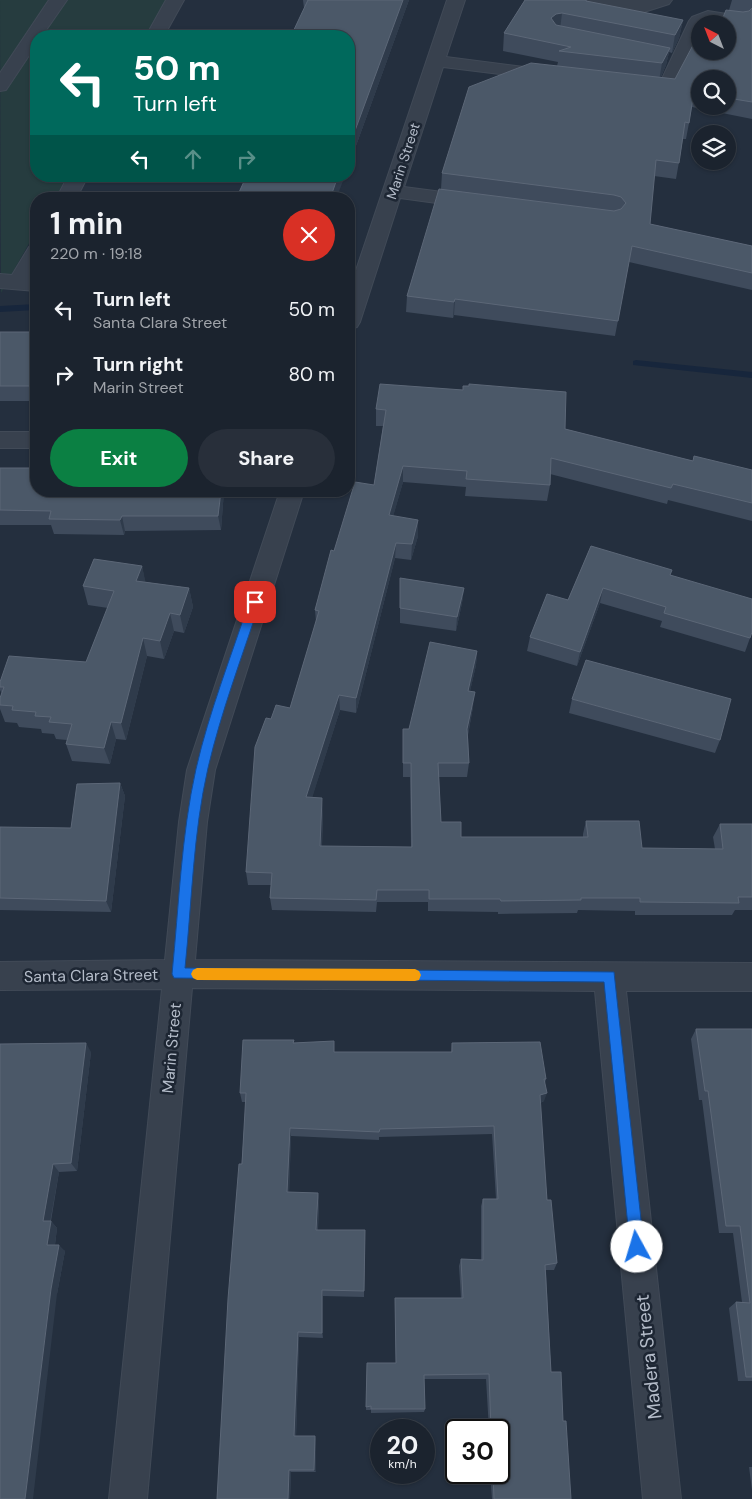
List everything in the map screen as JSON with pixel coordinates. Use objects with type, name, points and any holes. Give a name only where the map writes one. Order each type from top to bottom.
[{"type":"street","points":[[31,30],[58,0]]},
{"type":"street","points":[[158,30],[175,0]]},
{"type":"street","name":"Marin Street","points":[[355,299],[393,191],[456,0]]},
{"type":"street","points":[[586,0],[644,7],[662,1],[686,16],[708,16],[738,21]]},
{"type":"street","points":[[626,84],[666,88],[679,62],[686,16]]},
{"type":"street","points":[[0,86],[18,45],[30,32]]},
{"type":"street","points":[[661,58],[679,62]]},
{"type":"street","points":[[436,61],[567,77]]},
{"type":"street","points":[[393,191],[494,204]]},
{"type":"street","points":[[18,282],[30,265]]},
{"type":"street","points":[[0,440],[30,440]]},
{"type":"street","name":"Marin Street","points":[[128,1499],[193,822],[202,770],[212,731],[290,497]]},
{"type":"street","name":"Santa Clara Street","points":[[0,976],[178,974],[752,977]]},
{"type":"street","name":"Madera Street","points":[[610,976],[662,1499]]},
{"type":"green space","points":[[0,0],[166,0],[149,30],[30,30],[30,182],[64,182],[59,192],[30,192],[30,242],[1,293]]},
{"type":"building","points":[[308,0],[403,0],[355,131],[355,30],[294,30]]},
{"type":"building","points":[[525,0],[586,0],[683,20],[675,35],[562,13],[556,14],[551,18],[556,25],[670,48],[662,63],[559,51],[571,47],[504,33]]},
{"type":"building","points":[[752,8],[752,102],[736,99],[736,70],[691,70],[691,110],[689,123],[685,122],[679,163],[656,160],[650,224],[752,246],[752,273],[632,246],[618,321],[455,299],[454,302],[407,296],[439,189],[614,211],[621,209],[626,203],[621,197],[614,195],[442,173],[469,87],[531,63],[675,79],[691,49],[691,60],[736,60],[736,15],[724,15],[726,10],[749,11]]},
{"type":"building","points":[[244,182],[336,182],[332,192],[239,192]]},
{"type":"building","points":[[0,332],[30,332],[30,386],[0,386]]},
{"type":"building","points":[[380,384],[463,390],[463,386],[469,386],[469,384],[566,392],[565,429],[693,461],[694,456],[752,470],[752,503],[673,484],[671,488],[551,458],[550,485],[466,479],[467,471],[403,466],[389,515],[418,520],[412,544],[396,543],[356,698],[339,695],[306,797],[322,798],[320,846],[412,847],[411,763],[403,763],[403,729],[409,729],[430,642],[477,651],[468,691],[475,692],[467,729],[469,763],[438,763],[441,822],[461,822],[461,837],[588,837],[586,821],[639,821],[642,848],[723,849],[720,824],[752,824],[752,897],[738,897],[739,903],[640,902],[640,898],[501,901],[500,899],[429,899],[429,890],[377,890],[376,900],[270,898],[272,873],[246,872],[255,747],[266,718],[271,719],[276,705],[290,708],[319,611],[315,610],[331,550],[334,551],[350,497],[355,497],[355,482],[374,485],[386,410],[376,409]]},
{"type":"building","points":[[0,468],[30,468],[30,497],[220,497],[218,516],[122,516],[120,520],[49,519],[51,511],[0,510]]},
{"type":"building","points":[[591,546],[672,570],[670,575],[752,599],[752,632],[750,638],[664,613],[666,607],[603,588],[580,652],[530,637],[547,594],[568,600]]},
{"type":"building","points":[[94,559],[142,566],[136,581],[189,588],[180,615],[170,613],[160,641],[143,638],[121,723],[111,722],[104,748],[66,744],[72,724],[49,722],[51,717],[35,716],[36,712],[12,710],[13,706],[0,705],[0,698],[4,687],[0,687],[0,682],[9,656],[86,662],[114,591],[83,586]]},
{"type":"building","points":[[400,578],[464,588],[457,617],[400,608]]},
{"type":"building","points":[[586,660],[731,699],[720,740],[572,699]]},
{"type":"building","points":[[120,783],[106,901],[0,898],[0,827],[71,828],[77,784]]},
{"type":"building","points":[[696,1029],[752,1029],[752,1377],[746,1377],[736,1302],[750,1303],[740,1226],[726,1226],[708,1091],[705,1091]]},
{"type":"building","points":[[243,1040],[294,1040],[293,1043],[334,1041],[334,1052],[452,1052],[452,1043],[540,1042],[547,1093],[540,1095],[547,1200],[551,1200],[557,1263],[545,1265],[551,1372],[561,1372],[563,1421],[566,1421],[571,1499],[494,1499],[493,1484],[510,1484],[510,1419],[491,1419],[489,1374],[424,1375],[425,1409],[371,1409],[371,1406],[366,1407],[367,1363],[396,1363],[395,1298],[463,1298],[461,1259],[483,1260],[483,1199],[498,1199],[494,1126],[380,1129],[379,1132],[290,1128],[287,1192],[318,1193],[316,1230],[365,1230],[364,1291],[322,1290],[322,1333],[298,1332],[294,1436],[315,1436],[314,1470],[289,1470],[288,1499],[217,1499],[228,1299],[239,1164],[242,1164],[246,1093],[240,1093]]},
{"type":"building","points":[[86,1043],[71,1163],[53,1164],[43,1221],[51,1221],[47,1245],[59,1245],[51,1289],[25,1499],[0,1499],[0,1044]]},
{"type":"waterway","points":[[0,309],[30,307]]},
{"type":"waterway","points":[[636,363],[752,375]]},
{"type":"slow traffic","points":[[197,974],[415,975]]},
{"type":"route","points":[[255,602],[212,731],[202,770],[193,822],[178,974],[610,976],[637,1247]]}]
